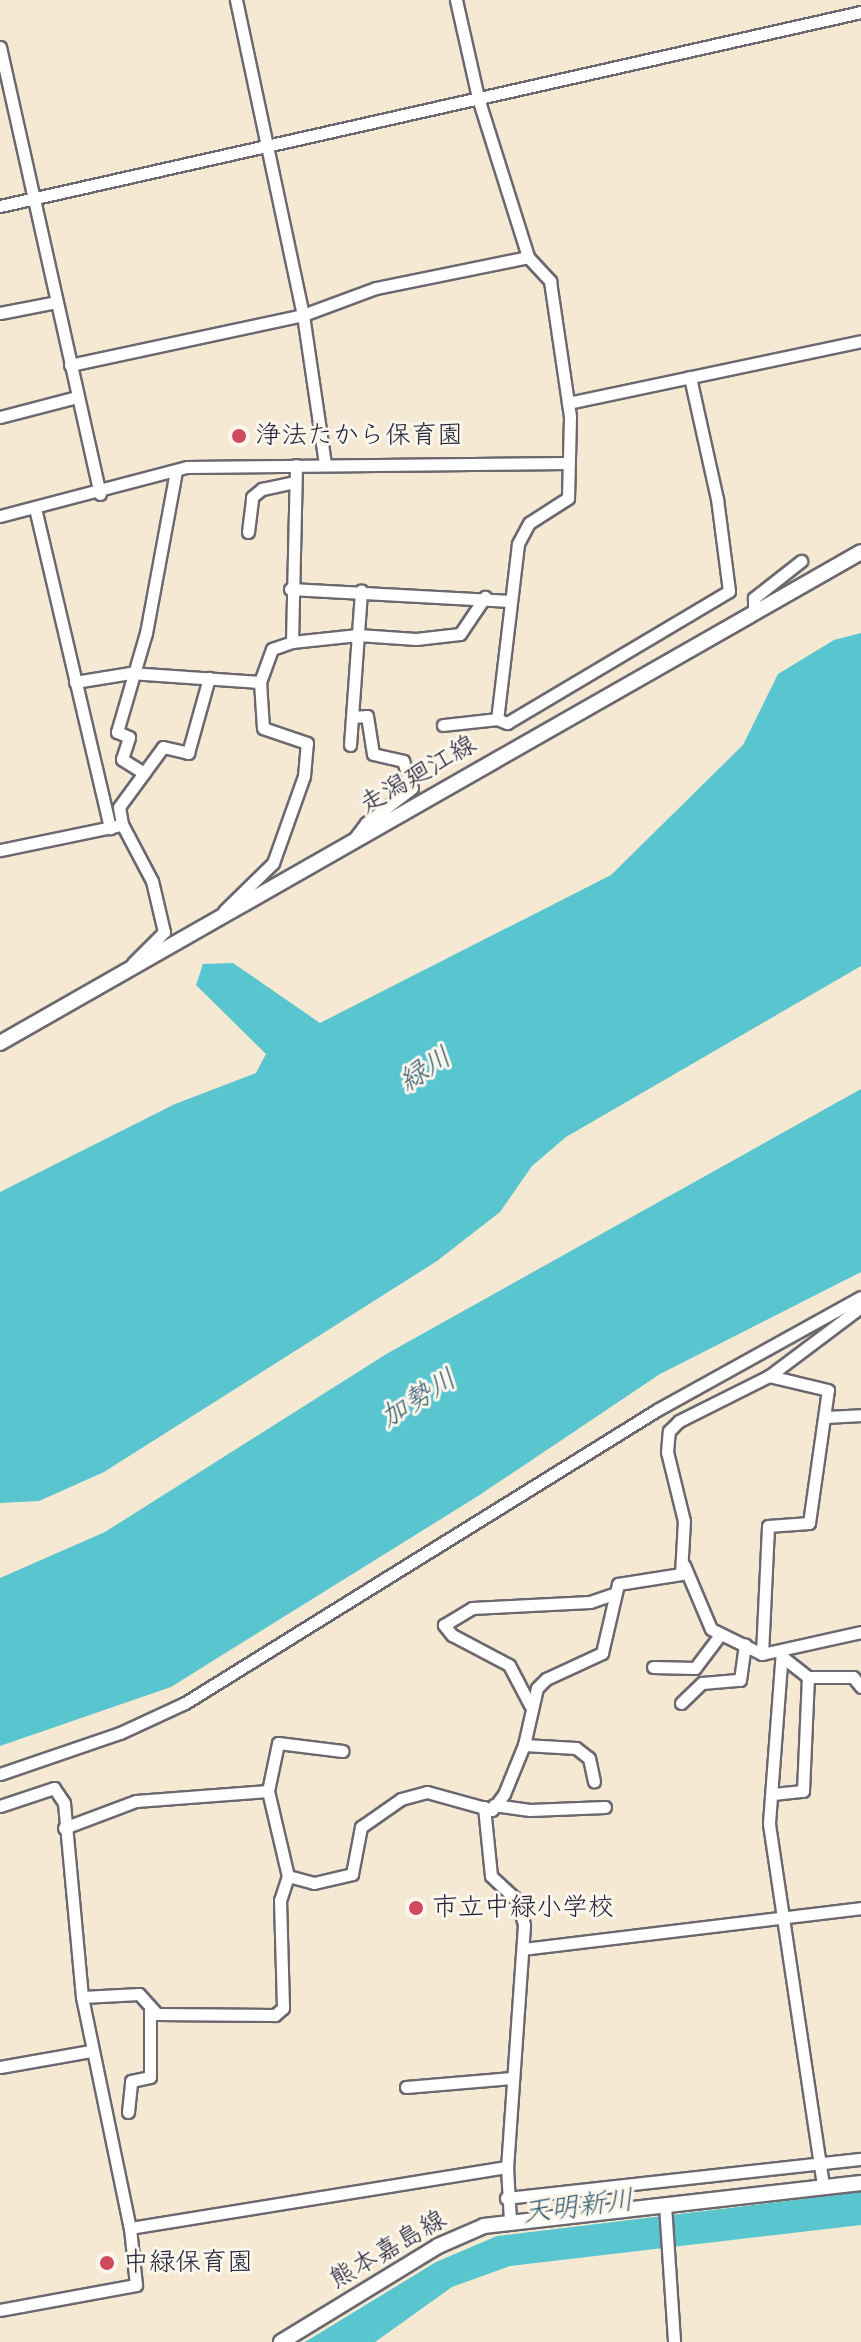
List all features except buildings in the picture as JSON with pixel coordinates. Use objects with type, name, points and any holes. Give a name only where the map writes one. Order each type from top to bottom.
[{"type":"main road","name":"走潟廻江線","points":[[0,1043],[754,610],[861,552]]},
{"type":"main road","name":"熊本嘉島線","points":[[281,2342],[462,2233],[510,2221],[861,2183]]},
{"type":"street","points":[[236,0],[303,315],[325,464]]},
{"type":"street","points":[[456,0],[478,98],[528,257],[550,281],[568,403],[568,498],[529,523],[518,544],[497,719]]},
{"type":"street","points":[[0,206],[861,12]]},
{"type":"street","points":[[0,47],[100,494]]},
{"type":"street","points":[[70,365],[303,315],[376,288],[528,257]]},
{"type":"street","points":[[0,313],[56,302]]},
{"type":"street","points":[[568,403],[861,341]]},
{"type":"street","points":[[443,725],[497,719],[507,723],[729,591],[717,499],[690,377]]},
{"type":"street","points":[[0,417],[77,397]]},
{"type":"street","points":[[0,516],[100,494],[176,471],[325,464],[567,463]]},
{"type":"street","points":[[292,642],[290,589],[296,465]]},
{"type":"street","points":[[144,773],[122,759],[129,737],[117,732],[130,673],[146,633],[176,471]]},
{"type":"street","points":[[248,532],[252,497],[294,482]]},
{"type":"street","points":[[35,508],[75,682],[116,826],[152,881],[164,932],[121,974]]},
{"type":"street","points":[[754,610],[761,591],[801,561]]},
{"type":"street","points":[[290,589],[361,590],[511,601]]},
{"type":"street","points":[[350,745],[355,636],[361,590]]},
{"type":"street","points":[[215,920],[273,863],[304,776],[307,743],[263,728],[260,682],[272,649],[292,642],[355,636],[416,639],[460,634],[485,597]]},
{"type":"street","points":[[75,682],[130,673],[260,682]]},
{"type":"street","points":[[116,826],[119,807],[163,747],[188,753],[209,678]]},
{"type":"street","points":[[353,717],[367,716],[373,754],[403,761],[412,788],[366,823],[354,839]]},
{"type":"street","points":[[0,850],[116,826]]},
{"type":"street","points":[[0,1774],[120,1733],[185,1703],[657,1410],[861,1297]]},
{"type":"street","points":[[529,1711],[546,1679],[602,1653],[613,1594],[624,1580],[681,1574],[684,1565],[684,1521],[667,1452],[669,1431],[679,1421],[769,1376],[861,1307]]},
{"type":"street","points":[[762,1654],[768,1526],[809,1523],[828,1390],[769,1376]]},
{"type":"street","points":[[826,1417],[861,1415]]},
{"type":"street","points":[[684,1565],[711,1629],[762,1654],[782,1654],[861,1632]]},
{"type":"street","points":[[489,1806],[504,1794],[524,1745],[530,1698],[509,1665],[452,1635],[444,1625],[472,1608],[547,1607],[590,1602],[613,1594]]},
{"type":"street","points":[[698,1687],[695,1668],[720,1635]]},
{"type":"street","points":[[681,1703],[698,1687],[740,1680],[745,1644]]},
{"type":"street","points":[[782,1654],[808,1677],[858,1680]]},
{"type":"street","points":[[782,1654],[769,1824],[823,2187]]},
{"type":"street","points":[[653,1667],[695,1668]]},
{"type":"street","points":[[773,1794],[803,1791],[808,1677]]},
{"type":"street","points":[[150,2010],[201,2016],[275,2015],[283,2008],[280,1900],[288,1876],[268,1791],[278,1743],[343,1751]]},
{"type":"street","points":[[524,1745],[576,1748],[589,1758],[594,1781]]},
{"type":"street","points":[[0,1806],[54,1788],[64,1803],[82,1997],[130,2228],[136,2285],[0,2310]]},
{"type":"street","points":[[64,1828],[136,1801],[268,1791]]},
{"type":"street","points":[[288,1876],[314,1883],[352,1874],[361,1827],[401,1799],[427,1792],[489,1806],[530,1810],[605,1807]]},
{"type":"street","points":[[489,1806],[491,1876],[523,1909],[523,1949],[507,2167],[506,2198],[510,2221]]},
{"type":"street","points":[[523,1949],[861,1908]]},
{"type":"street","points":[[82,1997],[139,1994],[150,2010],[150,2077],[131,2081],[128,2112]]},
{"type":"street","points":[[0,2067],[91,2051]]},
{"type":"street","points":[[406,2087],[512,2078]]},
{"type":"street","points":[[506,2198],[861,2159]]},
{"type":"street","points":[[130,2228],[507,2167]]},
{"type":"street","points":[[665,2205],[674,2342]]},
{"type":"water","name":"緑川","points":[[861,633],[861,966],[566,1137],[532,1166],[500,1212],[437,1261],[104,1472],[39,1501],[0,1503],[0,1192],[175,1104],[256,1073],[266,1054],[196,985],[203,964],[233,963],[320,1023],[611,875],[743,745],[778,674],[834,640]]},
{"type":"water","name":"加勢川","points":[[861,1089],[861,1272],[660,1374],[478,1496],[171,1687],[0,1746],[0,1578],[105,1532],[388,1353]]},
{"type":"water","points":[[861,2192],[861,2225],[510,2266],[452,2287],[375,2342],[305,2342],[436,2262],[497,2236]]},
{"type":"place","name":"浄法たから保育園","points":[[239,436]]},
{"type":"place","name":"市立中緑小学校","points":[[416,1908]]},
{"type":"place","name":"中緑保育園","points":[[107,2263]]},
{"type":"water label","name":"天明新川","points":[[578,2206]]}]
